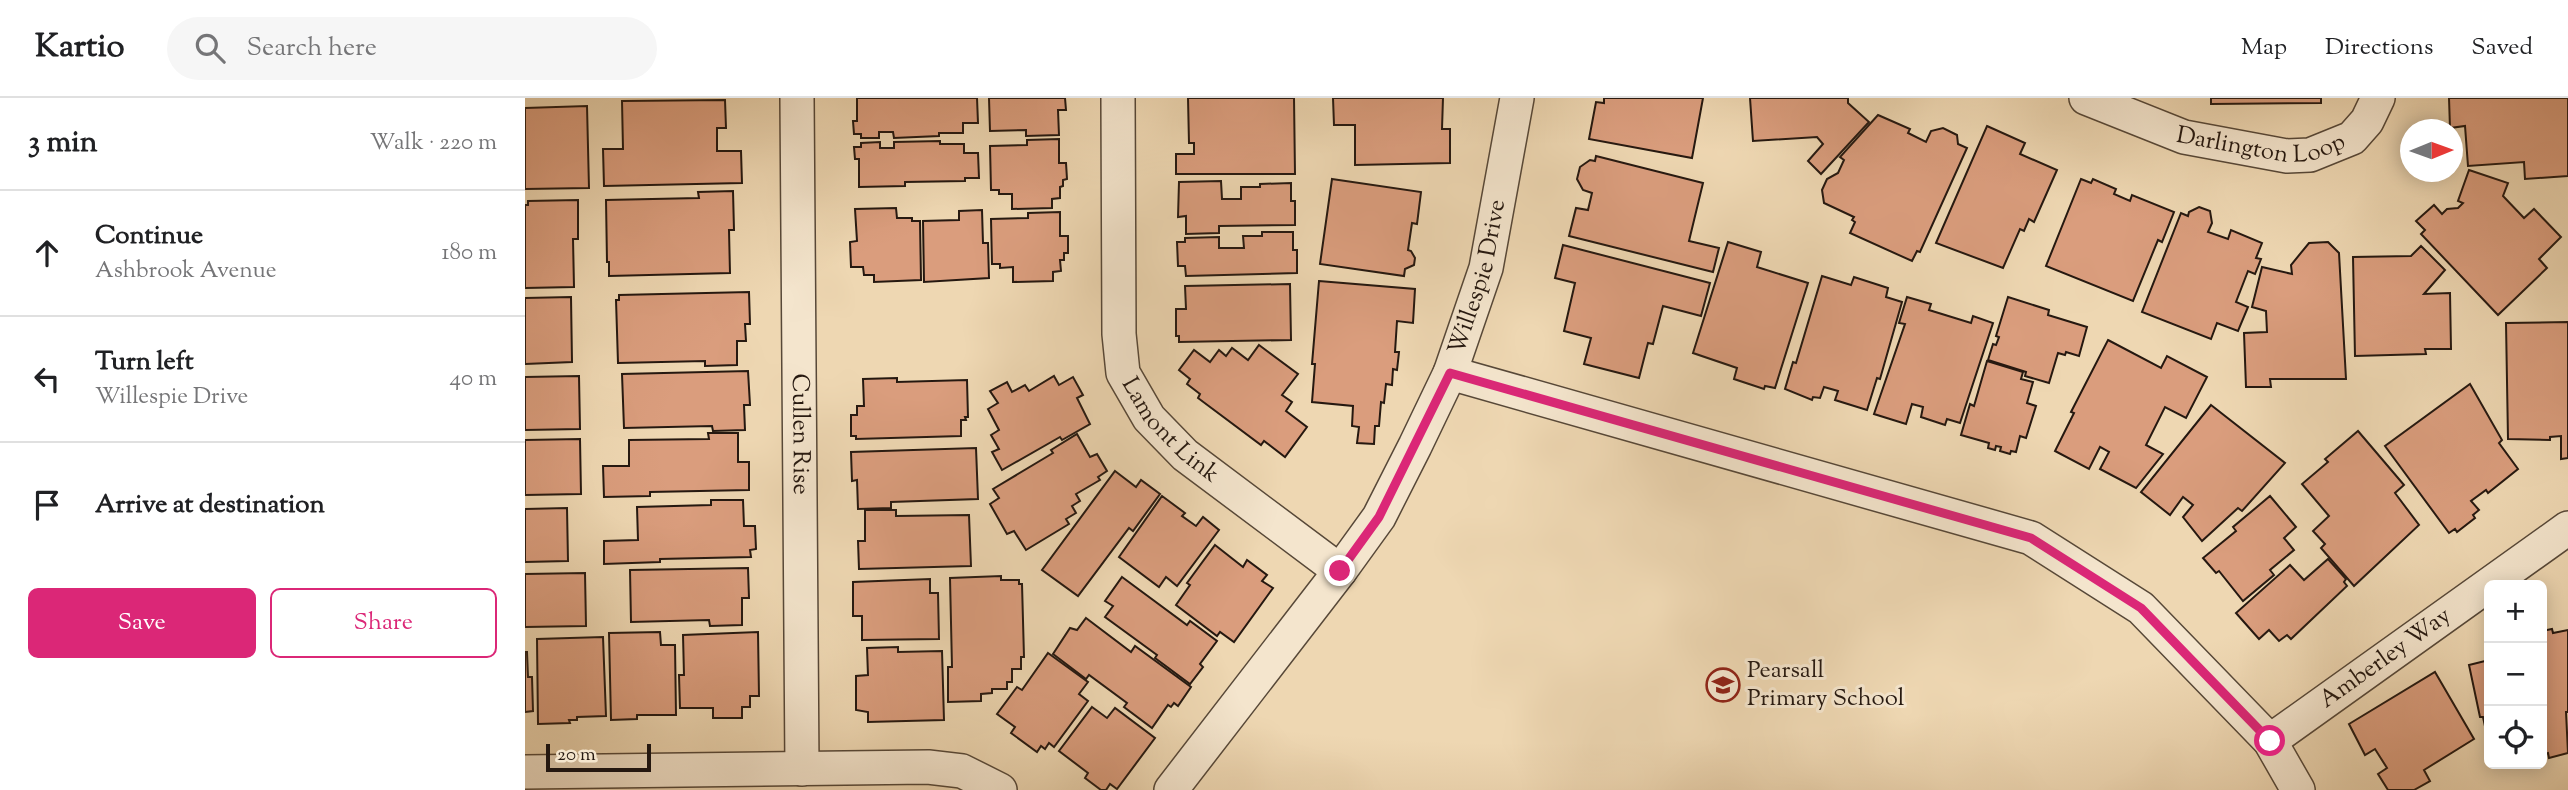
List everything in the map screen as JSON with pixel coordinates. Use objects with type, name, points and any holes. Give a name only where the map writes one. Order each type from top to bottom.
[{"type":"street","name":"Cullen Rise","points":[[797,98],[802,769]]},
{"type":"street","name":"Lamont Link","points":[[1118,98],[1119,334],[1123,373],[1149,418],[1185,455],[1340,571]]},
{"type":"street","name":"Willespie Drive","points":[[1171,790],[1379,517],[1450,373],[1486,268],[1517,98]]},
{"type":"street","name":"Darlington Loop","points":[[2086,98],[2184,137],[2287,156],[2311,155],[2352,138],[2367,121],[2378,98]]},
{"type":"street","points":[[1450,373],[2031,538],[2141,608],[2270,741],[2298,790]]},
{"type":"street","name":"Amberley Way","points":[[2270,741],[2568,528]]},
{"type":"street","points":[[525,772],[928,767],[962,771],[1000,790]]},
{"type":"building","points":[[857,98],[977,98],[978,123],[963,123],[963,133],[894,138],[893,132],[879,132],[879,138],[861,138],[861,134],[854,134]]},
{"type":"building","points":[[989,98],[1065,98],[1066,110],[1058,110],[1059,135],[1026,136],[1026,130],[990,131]]},
{"type":"building","points":[[1188,98],[1294,98],[1295,174],[1176,174],[1176,154],[1194,154],[1194,143],[1189,143]]},
{"type":"building","points":[[1333,98],[1443,98],[1442,129],[1450,129],[1450,163],[1355,165],[1355,125],[1334,125]]},
{"type":"building","points":[[1604,98],[1703,98],[1692,158],[1589,139],[1596,102],[1604,103]]},
{"type":"building","points":[[1750,98],[1848,98],[1848,103],[1869,122],[1821,174],[1808,161],[1823,144],[1817,137],[1753,141]]},
{"type":"building","points":[[2211,98],[2321,98],[2321,103],[2211,104]]},
{"type":"building","points":[[2449,98],[2568,98],[2568,176],[2525,179],[2524,162],[2468,166],[2463,119],[2450,119]]},
{"type":"building","points":[[725,100],[726,128],[717,128],[717,151],[741,151],[742,183],[604,186],[603,149],[623,149],[622,101]]},
{"type":"building","points":[[587,106],[589,188],[525,189],[525,108]]},
{"type":"building","points":[[1878,115],[1910,129],[1908,133],[1926,142],[1931,131],[1943,128],[1957,135],[1958,144],[1967,148],[1920,252],[1917,251],[1912,261],[1850,233],[1855,222],[1852,220],[1854,217],[1824,203],[1822,190],[1827,179],[1838,173],[1844,160],[1840,157]]},
{"type":"building","points":[[1987,126],[2025,143],[2020,154],[2057,170],[2034,222],[2029,219],[2024,231],[2020,229],[2003,268],[1936,243]]},
{"type":"building","points":[[1059,139],[1059,163],[1066,163],[1067,179],[1063,180],[1063,186],[1060,187],[1060,198],[1052,199],[1052,208],[1012,209],[1012,194],[999,194],[999,190],[991,190],[990,146],[1027,145],[1027,140]]},
{"type":"building","points":[[940,141],[940,144],[964,144],[964,153],[978,153],[979,178],[965,178],[965,181],[905,182],[905,186],[859,187],[859,159],[855,159],[854,147],[861,147],[861,143],[880,142],[880,148],[894,148],[894,142]]},
{"type":"building","points":[[1596,156],[1703,183],[1689,241],[1719,248],[1713,272],[1569,236],[1576,208],[1588,210],[1592,193],[1583,190],[1577,179],[1580,167],[1590,160],[1595,161]]},
{"type":"building","points":[[2469,170],[2508,183],[2503,196],[2524,218],[2534,209],[2561,237],[2539,259],[2547,268],[2498,315],[2421,234],[2425,230],[2416,221],[2434,205],[2442,214],[2447,209],[2458,208],[2463,203],[2458,201]]},
{"type":"building","points":[[1332,179],[1421,192],[1417,224],[1412,223],[1408,250],[1415,258],[1414,265],[1405,269],[1404,276],[1320,264]]},
{"type":"building","points":[[2081,179],[2091,183],[2093,179],[2116,189],[2114,194],[2130,201],[2132,195],[2174,212],[2162,242],[2158,240],[2133,301],[2046,266]]},
{"type":"building","points":[[1221,181],[1222,199],[1241,199],[1241,187],[1291,183],[1291,201],[1295,201],[1295,225],[1219,226],[1219,233],[1186,234],[1186,216],[1178,217],[1179,182]]},
{"type":"building","points":[[733,191],[734,230],[729,230],[730,273],[609,276],[606,200],[699,198],[698,192]]},
{"type":"building","points":[[578,200],[578,239],[573,239],[574,287],[525,288],[525,205],[528,205],[528,201]]},
{"type":"building","points":[[2199,207],[2210,211],[2212,223],[2208,232],[2228,239],[2231,230],[2262,243],[2256,258],[2261,259],[2255,274],[2248,271],[2236,302],[2248,307],[2238,331],[2217,323],[2211,339],[2142,312],[2181,213],[2188,216],[2189,212]]},
{"type":"building","points":[[896,208],[897,218],[920,221],[921,280],[874,282],[874,275],[864,275],[863,267],[851,267],[850,242],[857,241],[855,209]]},
{"type":"building","points":[[982,210],[983,243],[988,243],[989,278],[924,282],[923,221],[959,220],[959,211]]},
{"type":"building","points":[[1060,212],[1060,236],[1068,236],[1068,253],[1064,253],[1064,260],[1060,260],[1061,271],[1053,272],[1053,281],[1013,282],[1013,267],[1000,268],[1000,264],[992,264],[991,219],[1028,218],[1028,213]]},
{"type":"building","points":[[1262,232],[1293,232],[1293,250],[1297,250],[1297,273],[1186,276],[1185,266],[1178,266],[1177,242],[1185,242],[1185,238],[1219,237],[1219,248],[1244,248],[1243,236],[1262,236]]},
{"type":"building","points":[[1728,242],[1761,252],[1757,267],[1808,283],[1775,388],[1765,386],[1764,389],[1734,379],[1737,368],[1693,353]]},
{"type":"building","points":[[2328,242],[2339,253],[2346,379],[2270,379],[2271,387],[2246,387],[2244,333],[2267,332],[2266,311],[2252,307],[2262,267],[2292,274],[2291,265],[2309,243]]},
{"type":"building","points":[[1563,245],[1710,283],[1701,316],[1663,306],[1653,344],[1648,343],[1639,378],[1584,364],[1591,338],[1564,331],[1575,283],[1555,278]]},
{"type":"building","points":[[2421,246],[2445,270],[2424,294],[2450,293],[2451,349],[2425,349],[2426,354],[2355,356],[2353,257],[2411,256]]},
{"type":"building","points":[[1822,276],[1851,285],[1854,277],[1888,288],[1886,297],[1902,302],[1880,379],[1877,378],[1867,410],[1835,400],[1838,391],[1824,387],[1820,398],[1813,397],[1812,400],[1785,389],[1793,362],[1796,363]]},
{"type":"building","points":[[1319,281],[1415,289],[1413,323],[1397,321],[1397,370],[1393,369],[1392,385],[1386,384],[1379,426],[1375,426],[1374,444],[1357,443],[1359,427],[1352,426],[1353,406],[1312,402],[1315,364],[1312,364]]},
{"type":"building","points":[[1290,284],[1291,340],[1179,342],[1179,336],[1176,336],[1176,309],[1186,309],[1185,286]]},
{"type":"building","points":[[749,292],[750,324],[745,324],[746,341],[737,341],[737,365],[705,366],[705,361],[618,363],[616,300],[619,300],[619,295]]},
{"type":"building","points":[[571,297],[572,362],[525,364],[525,298]]},
{"type":"building","points":[[1907,297],[1931,304],[1929,310],[1971,323],[1973,316],[1993,323],[1960,423],[1947,419],[1945,425],[1921,417],[1923,407],[1912,404],[1906,424],[1874,414],[1905,324],[1899,323]]},
{"type":"building","points":[[2008,297],[2049,310],[2048,315],[2087,327],[2079,356],[2066,352],[2065,355],[2058,353],[2049,383],[2025,376],[2026,372],[1988,360],[1993,344],[1996,345],[1999,337],[1996,336]]},
{"type":"building","points":[[2568,322],[2568,458],[2561,459],[2561,436],[2550,437],[2550,440],[2508,439],[2506,323]]},
{"type":"building","points":[[2108,340],[2161,368],[2167,356],[2207,377],[2186,418],[2165,407],[2146,445],[2163,454],[2136,488],[2100,469],[2109,452],[2100,447],[2089,469],[2055,451],[2074,413],[2071,412]]},
{"type":"building","points":[[1259,345],[1298,374],[1282,395],[1292,402],[1286,411],[1307,427],[1285,457],[1264,441],[1261,445],[1198,398],[1200,394],[1187,384],[1190,379],[1179,370],[1194,350],[1210,362],[1219,350],[1226,356],[1232,348],[1248,360]]},
{"type":"building","points":[[1987,361],[2023,372],[2021,379],[2033,382],[2027,403],[2036,406],[2026,438],[2020,436],[2016,452],[2011,451],[2010,454],[2000,451],[2001,447],[1996,446],[1995,450],[1988,448],[1989,443],[1961,435],[1970,404],[1974,406]]},
{"type":"building","points":[[748,371],[750,405],[744,405],[745,430],[713,431],[712,426],[624,428],[622,374]]},
{"type":"building","points":[[579,376],[580,429],[525,430],[525,377]]},
{"type":"building","points":[[1054,376],[1059,385],[1073,377],[1083,395],[1077,398],[1090,424],[1062,440],[1060,437],[1002,470],[992,452],[999,449],[991,435],[999,430],[988,409],[998,403],[990,391],[1007,382],[1012,392],[1025,385],[1029,391]]},
{"type":"building","points":[[897,378],[897,382],[967,380],[968,417],[961,420],[961,436],[856,439],[856,436],[851,436],[851,415],[857,415],[857,406],[864,406],[863,379]]},
{"type":"building","points":[[2470,384],[2502,440],[2499,443],[2518,469],[2488,493],[2486,490],[2471,501],[2479,510],[2473,515],[2475,518],[2457,532],[2455,529],[2449,533],[2385,446]]},
{"type":"building","points":[[2211,405],[2285,463],[2242,511],[2238,508],[2202,541],[2183,517],[2193,505],[2183,497],[2170,515],[2141,492]]},
{"type":"building","points":[[2358,431],[2404,485],[2395,493],[2419,525],[2354,586],[2321,548],[2325,544],[2313,531],[2329,516],[2302,484],[2328,462],[2325,459]]},
{"type":"building","points":[[708,433],[738,433],[738,462],[749,462],[749,490],[650,492],[650,496],[604,497],[603,466],[629,466],[629,440],[709,439]]},
{"type":"building","points":[[1077,434],[1090,457],[1097,454],[1107,471],[1098,477],[1100,480],[1076,494],[1080,501],[1072,506],[1076,513],[1066,519],[1069,524],[1026,550],[1014,531],[1007,534],[990,504],[999,498],[993,489],[1053,453],[1051,450]]},
{"type":"building","points":[[580,439],[581,494],[525,495],[525,440]]},
{"type":"building","points":[[976,448],[978,499],[891,502],[891,508],[858,509],[857,480],[852,481],[851,452]]},
{"type":"building","points":[[1115,471],[1136,487],[1141,480],[1160,494],[1133,531],[1129,528],[1078,596],[1042,570]]},
{"type":"building","points":[[1162,496],[1185,513],[1182,516],[1196,526],[1203,517],[1219,530],[1177,586],[1166,577],[1159,587],[1119,557]]},
{"type":"building","points":[[2270,496],[2296,527],[2284,538],[2294,550],[2270,570],[2274,575],[2243,601],[2219,571],[2216,573],[2203,558],[2236,531],[2233,527]]},
{"type":"building","points":[[711,500],[743,500],[744,526],[755,526],[756,549],[750,550],[751,557],[660,559],[660,562],[604,564],[604,541],[638,540],[637,507],[711,505]]},
{"type":"building","points":[[567,508],[568,561],[525,562],[525,509]]},
{"type":"building","points":[[865,510],[896,510],[896,516],[969,515],[971,566],[859,569],[858,541],[865,541]]},
{"type":"building","points":[[1215,545],[1243,567],[1247,560],[1267,575],[1262,581],[1273,588],[1234,642],[1220,632],[1217,636],[1176,605],[1190,585],[1187,583]]},
{"type":"building","points":[[2328,559],[2346,579],[2344,582],[2347,586],[2291,639],[2287,635],[2279,641],[2269,630],[2259,639],[2236,613],[2290,565],[2304,580]]},
{"type":"building","points":[[748,568],[749,598],[742,598],[742,625],[710,626],[709,620],[631,622],[630,570]]},
{"type":"building","points":[[585,573],[586,626],[525,627],[525,574]]},
{"type":"building","points":[[1001,576],[1001,580],[1019,580],[1019,584],[1022,584],[1024,657],[1021,657],[1021,669],[1012,669],[1012,682],[1007,682],[1007,689],[992,689],[992,693],[981,694],[981,701],[948,702],[948,667],[952,667],[950,578]]},
{"type":"building","points":[[1122,577],[1187,625],[1190,621],[1217,641],[1200,664],[1203,667],[1190,684],[1155,658],[1157,655],[1105,617],[1113,606],[1105,601]]},
{"type":"building","points":[[930,579],[930,593],[938,593],[939,639],[862,640],[862,616],[853,616],[853,582]]},
{"type":"building","points":[[1086,618],[1131,652],[1135,646],[1191,687],[1178,706],[1174,703],[1171,707],[1168,705],[1152,728],[1124,707],[1127,703],[1089,675],[1086,679],[1053,654],[1070,628],[1077,630]]},
{"type":"building","points":[[2552,629],[2553,633],[2568,630],[2568,753],[2549,758],[2547,753],[2547,630]]},
{"type":"building","points":[[660,632],[661,645],[675,645],[676,715],[637,715],[637,719],[611,720],[609,633]]},
{"type":"building","points":[[758,632],[759,696],[750,696],[750,707],[742,707],[742,718],[713,718],[713,708],[680,708],[679,675],[684,675],[683,635]]},
{"type":"building","points":[[603,637],[606,716],[577,717],[577,720],[569,720],[570,723],[538,724],[537,639]]},
{"type":"building","points":[[898,647],[898,652],[942,651],[944,720],[868,722],[868,712],[856,710],[856,676],[868,675],[867,648]]},
{"type":"building","points":[[525,652],[528,677],[532,677],[533,711],[525,712]]},
{"type":"building","points":[[1048,653],[1088,682],[1079,694],[1088,701],[1054,747],[1049,743],[1045,749],[1041,746],[1037,752],[1011,733],[1015,727],[997,714],[1017,687],[1022,690]]},
{"type":"building","points":[[2484,661],[2484,722],[2483,717],[2480,717],[2469,665]]},
{"type":"building","points":[[2435,672],[2474,739],[2424,770],[2430,781],[2414,790],[2388,790],[2378,774],[2387,768],[2375,749],[2365,755],[2349,724]]},
{"type":"building","points":[[1092,707],[1107,718],[1115,708],[1155,738],[1117,789],[1110,784],[1106,790],[1101,790],[1085,778],[1088,773],[1059,751]]},
{"type":"place","name":"Pearsall Primary School","points":[[1723,685]]},
{"type":"route","points":[[1340,571],[1379,517],[1450,373],[2031,538],[2141,608],[2270,741]]}]
